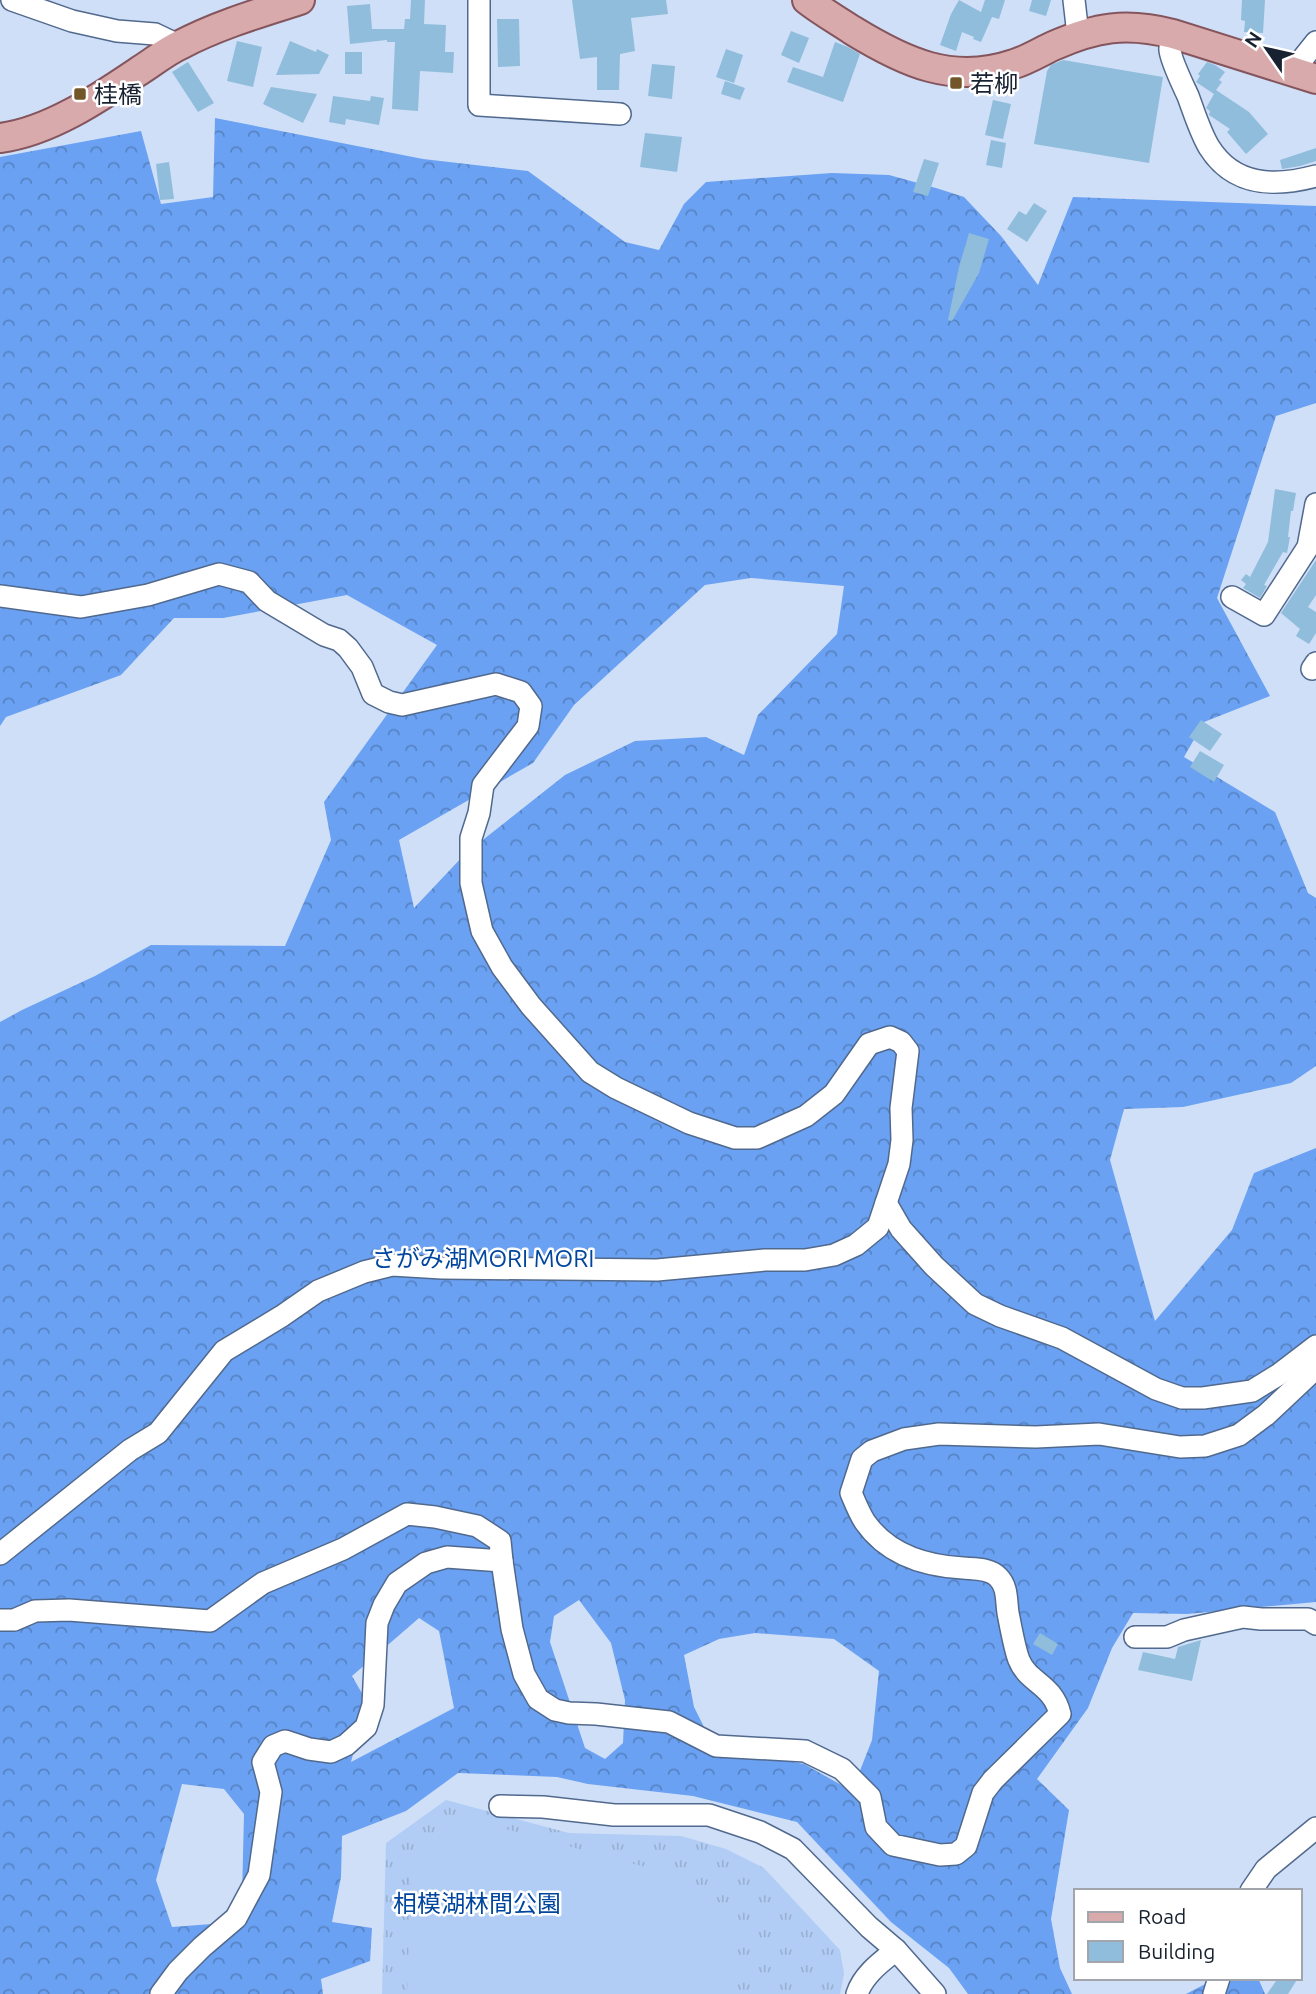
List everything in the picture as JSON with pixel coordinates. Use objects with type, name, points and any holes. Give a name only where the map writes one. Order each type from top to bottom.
[{"type":"main road","points":[[0,138],[48,124],[79,109],[178,45],[243,18],[300,0]]},
{"type":"main road","points":[[807,0],[888,51],[921,66],[953,72],[991,70],[1012,65],[1078,35],[1110,27],[1122,27],[1172,34],[1307,76]]},
{"type":"street","points":[[0,12],[10,0],[117,31],[155,34],[178,45]]},
{"type":"street","points":[[478,0],[479,105],[620,114]]},
{"type":"street","points":[[1074,0],[1078,35]]},
{"type":"street","points":[[1172,34],[1170,51],[1195,114],[1209,147],[1226,166],[1246,179],[1266,183],[1295,182],[1316,176]]},
{"type":"street","points":[[1307,76],[1304,57],[1316,42]]},
{"type":"street","points":[[1232,597],[1264,615],[1308,547],[1316,504]]},
{"type":"street","points":[[0,596],[81,607],[148,595],[219,574],[249,582],[267,601],[324,635],[339,640],[362,667],[373,694],[389,702],[402,705],[496,684],[522,692],[531,706],[528,726],[483,785],[479,813],[471,838],[471,883],[482,931],[502,967],[531,1006],[590,1072],[616,1088],[678,1118],[735,1138],[757,1138],[806,1116],[834,1094],[869,1044],[890,1037],[901,1042],[908,1051],[901,1108],[902,1140],[899,1164],[878,1227],[856,1245],[834,1255],[805,1261],[765,1260],[657,1270],[392,1265],[364,1272],[318,1291],[224,1351],[158,1433],[130,1450],[0,1554]]},
{"type":"street","points":[[886,1203],[901,1229],[934,1266],[975,1304],[1062,1338],[1156,1389],[1182,1398],[1252,1391],[1316,1346]]},
{"type":"street","points":[[0,1620],[14,1620],[35,1611],[69,1610],[210,1621],[263,1583],[343,1549],[407,1514],[477,1526],[500,1541],[515,1640],[524,1674],[538,1699],[555,1710],[569,1713],[669,1722],[716,1746],[805,1751],[842,1769],[870,1797],[876,1827],[893,1845],[940,1855],[956,1854],[966,1846],[984,1793],[993,1780],[1060,1714],[1058,1704],[1052,1694],[1030,1676],[1019,1661],[1008,1613],[1007,1594],[998,1577],[986,1570],[941,1567],[908,1557],[882,1543],[863,1520],[851,1493],[862,1459],[872,1451],[904,1439],[939,1434],[1036,1437],[1099,1434],[1180,1447],[1205,1446],[1239,1435],[1266,1415],[1316,1368]]},
{"type":"street","points":[[161,1994],[178,1971],[202,1947],[236,1919],[259,1875],[271,1792],[263,1762],[273,1746],[285,1741],[309,1749],[331,1752],[346,1745],[366,1727],[373,1704],[377,1623],[397,1583],[426,1563],[447,1556],[502,1562]]},
{"type":"street","points":[[1135,1637],[1167,1637],[1184,1630],[1243,1617],[1308,1619],[1316,1624]]},
{"type":"street","points":[[500,1806],[543,1807],[614,1815],[709,1815],[760,1832],[793,1849],[869,1927],[896,1950],[935,1994]]},
{"type":"street","points":[[1252,1889],[1266,1869],[1316,1828]]},
{"type":"street","points":[[857,1994],[860,1985],[878,1964],[896,1950]]},
{"type":"green space","name":"さがみ湖MORI MORI","points":[[215,118],[423,159],[528,171],[625,242],[659,250],[684,204],[706,182],[832,173],[889,175],[964,197],[1001,236],[1038,285],[1073,197],[1316,206],[1316,403],[1276,416],[1217,598],[1270,696],[1204,722],[1184,757],[1275,812],[1308,893],[1316,898],[1316,1066],[1291,1083],[1183,1107],[1124,1109],[1110,1160],[1155,1321],[1232,1230],[1254,1173],[1316,1148],[1316,1602],[1187,1614],[1133,1613],[1112,1648],[1088,1708],[1037,1779],[1069,1810],[1051,1919],[1060,1968],[1072,1994],[968,1994],[949,1968],[891,1922],[797,1822],[693,1796],[588,1784],[557,1777],[458,1773],[406,1811],[342,1836],[341,1877],[332,1922],[372,1928],[370,1961],[321,1979],[323,1994],[0,1994],[0,1022],[95,976],[151,945],[285,946],[331,840],[324,802],[437,645],[347,595],[223,618],[174,618],[121,675],[6,717],[0,726],[0,157],[141,131],[161,204],[213,197]],"holes":[[[751,578],[844,586],[837,634],[758,715],[744,755],[706,737],[635,741],[565,775],[465,854],[414,908],[399,840],[533,763],[574,705],[705,585]],[[579,1600],[611,1643],[625,1700],[623,1743],[605,1759],[585,1748],[550,1642],[554,1616]],[[419,1618],[439,1631],[454,1708],[351,1762],[367,1702],[352,1676]],[[755,1633],[834,1639],[879,1671],[872,1740],[852,1791],[804,1764],[714,1747],[694,1707],[684,1655],[719,1639]],[[182,1784],[224,1789],[244,1814],[242,1897],[225,1923],[172,1927],[156,1880]]]},
{"type":"green space","name":"相模湖林間公園","points":[[446,1800],[569,1833],[681,1836],[726,1849],[764,1868],[840,1950],[844,1974],[840,1994],[382,1994],[386,1843]]},
{"type":"green space","name":"相模湖林間公園","points":[[466,1818],[685,1878],[703,1891],[732,1932],[736,1994],[407,1994],[412,1856]]},
{"type":"green space","points":[[1213,1980],[1259,1980],[1265,1994],[1186,1994]]},
{"type":"building","points":[[411,0],[425,0],[424,24],[446,25],[445,52],[454,52],[453,73],[420,71],[418,111],[392,109],[395,42],[387,40],[350,44],[347,6],[370,4],[372,29],[404,29],[405,19],[410,19]]},
{"type":"building","points":[[572,0],[666,0],[668,14],[631,18],[635,51],[620,54],[619,90],[597,90],[597,57],[580,59]]},
{"type":"building","points":[[959,0],[981,12],[985,0],[1005,0],[999,19],[992,17],[981,42],[962,32],[956,51],[940,45]]},
{"type":"building","points":[[1032,0],[1051,0],[1046,16],[1029,11]]},
{"type":"building","points":[[1242,0],[1265,0],[1263,33],[1244,32],[1245,21],[1241,20]]},
{"type":"building","points":[[497,19],[519,19],[520,66],[498,67]]},
{"type":"building","points":[[791,31],[809,38],[799,63],[781,55]]},
{"type":"building","points":[[237,41],[262,47],[253,87],[227,81]]},
{"type":"building","points":[[290,41],[329,55],[319,74],[276,75]]},
{"type":"building","points":[[835,42],[860,54],[843,102],[787,82],[793,67],[823,77]]},
{"type":"building","points":[[726,49],[743,55],[734,83],[716,77]]},
{"type":"building","points":[[345,52],[362,52],[362,74],[345,74]]},
{"type":"building","points":[[1063,60],[1163,77],[1149,163],[1034,144],[1047,71],[1051,65]]},
{"type":"building","points":[[188,62],[214,103],[198,112],[172,72]]},
{"type":"building","points":[[1207,62],[1225,72],[1216,90],[1249,112],[1268,134],[1246,154],[1227,132],[1230,129],[1209,115],[1210,111],[1206,108],[1214,94],[1196,82],[1200,76],[1198,74]]},
{"type":"building","points":[[652,64],[675,66],[672,99],[648,96]]},
{"type":"building","points":[[725,81],[745,88],[740,100],[721,94]]},
{"type":"building","points":[[271,87],[317,94],[303,123],[263,104]]},
{"type":"building","points":[[333,96],[370,101],[371,96],[384,98],[379,125],[346,119],[345,125],[329,122]]},
{"type":"building","points":[[993,100],[1011,104],[1003,139],[985,135]]},
{"type":"building","points":[[645,133],[682,137],[677,172],[640,167]]},
{"type":"building","points":[[991,140],[1006,143],[1002,168],[986,165]]},
{"type":"building","points":[[1316,148],[1316,161],[1282,169],[1280,160]]},
{"type":"building","points":[[924,159],[939,163],[928,196],[913,192]]},
{"type":"building","points":[[169,162],[174,199],[160,200],[156,164]]},
{"type":"building","points":[[1034,203],[1047,211],[1027,242],[1007,229],[1019,211],[1026,215]]},
{"type":"building","points":[[969,233],[989,239],[979,273],[952,321],[948,320]]},
{"type":"building","points":[[1275,489],[1296,493],[1291,511],[1290,537],[1287,553],[1283,552],[1264,585],[1267,586],[1260,598],[1243,588],[1246,584],[1241,580],[1246,574],[1250,577],[1268,542]]},
{"type":"building","points":[[1316,560],[1316,595],[1308,607],[1316,612],[1316,633],[1309,644],[1296,636],[1300,629],[1281,613]]},
{"type":"building","points":[[1201,720],[1222,734],[1210,751],[1189,737]]},
{"type":"building","points":[[1200,751],[1224,765],[1214,782],[1190,767]]},
{"type":"building","points":[[1040,1633],[1058,1644],[1052,1655],[1033,1644]]},
{"type":"building","points":[[1201,1640],[1192,1681],[1138,1670],[1143,1652],[1175,1659],[1178,1647]]},
{"type":"building","points":[[1277,1980],[1297,1980],[1288,1994],[1267,1994]]},
{"type":"place","name":"若柳","points":[[956,83]]},
{"type":"place","name":"桂橋","points":[[80,94]]}]
